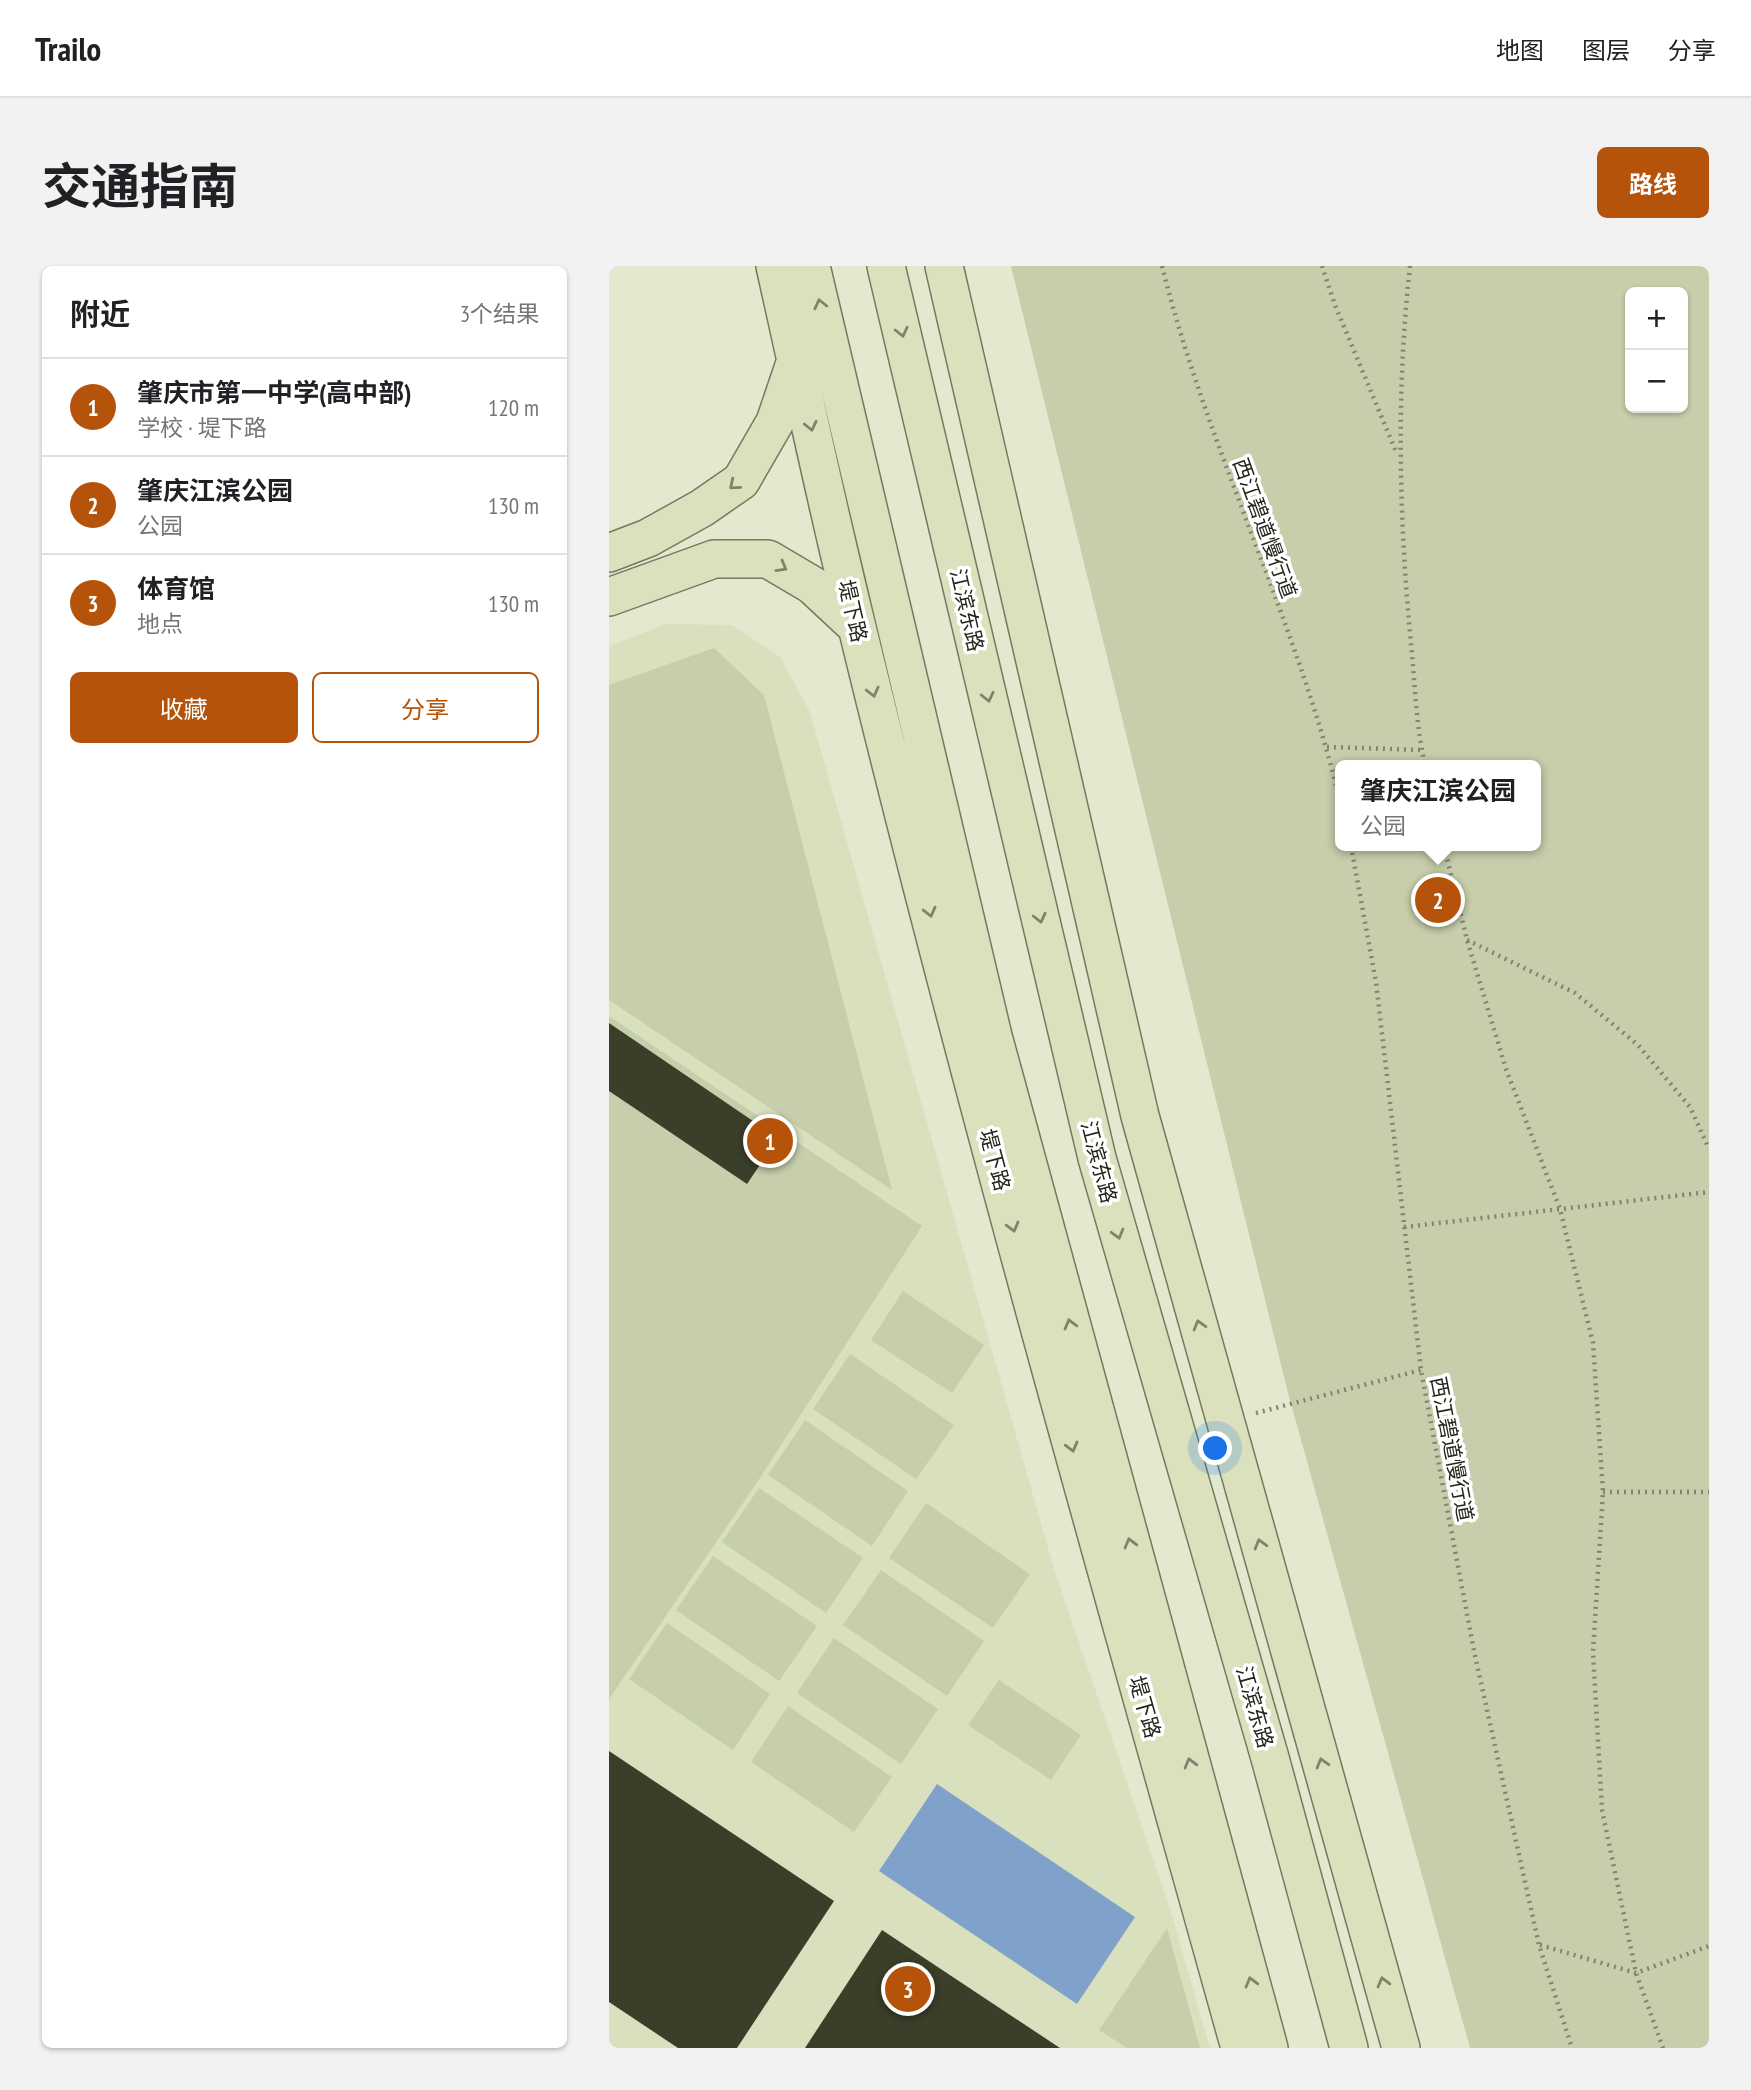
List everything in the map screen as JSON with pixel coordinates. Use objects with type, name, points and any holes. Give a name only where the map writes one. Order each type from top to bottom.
[{"type":"street","name":"堤下路","points":[[775,266],[856,626],[1071,1444],[1240,2048]]},
{"type":"street","name":"堤下路","points":[[811,266],[993,1036],[1269,2048]]},
{"type":"street","name":"江滨东路","points":[[886,266],[1097,1158],[1270,1758],[1349,2048]]},
{"type":"street","points":[[944,266],[1140,1116],[1401,2048]]},
{"type":"street","points":[[609,553],[648,538],[702,508],[741,481],[775,422],[796,360]]},
{"type":"street","points":[[648,538],[669,574]]},
{"type":"street","points":[[609,597],[714,559],[768,559],[813,585],[856,626]]},
{"type":"path","name":"西江碧道慢行道","points":[[1162,266],[1226,468],[1327,747],[1335,780]]},
{"type":"path","points":[[1322,266],[1335,305],[1399,458]]},
{"type":"path","points":[[1410,266],[1405,313],[1399,458],[1407,600],[1424,760]]},
{"type":"path","points":[[1327,747],[1422,750]]},
{"type":"path","name":"西江碧道慢行道","points":[[1352,851],[1376,982],[1421,1370],[1474,1651],[1539,1945],[1573,2048]]},
{"type":"path","points":[[1445,851],[1467,940],[1506,1069],[1560,1209],[1593,1343],[1602,1492],[1593,1652],[1602,1810],[1636,1973],[1663,2048]]},
{"type":"path","points":[[1467,940],[1575,993],[1638,1045],[1691,1107],[1709,1149]]},
{"type":"path","points":[[1404,1227],[1709,1192]]},
{"type":"path","points":[[1225,1421],[1421,1370]]},
{"type":"path","points":[[1602,1492],[1709,1492]]},
{"type":"path","points":[[1539,1945],[1636,1973],[1709,1946]]},
{"type":"shaded area","points":[[1011,266],[1709,266],[1709,2048],[1470,2048],[1288,1393]]},
{"type":"shaded area","points":[[666,624],[732,625],[780,657],[810,712],[1054,1569],[1172,1915],[1210,2048],[609,2048],[609,646]]},
{"type":"shaded area","points":[[714,648],[764,695],[892,1190],[609,1000],[609,685]]},
{"type":"shaded area","points":[[609,1016],[922,1226],[756,1484],[609,1699]]},
{"type":"shaded area","points":[[903,1291],[984,1345],[952,1393],[871,1340]]},
{"type":"shaded area","points":[[850,1354],[954,1425],[916,1479],[813,1409]]},
{"type":"shaded area","points":[[805,1420],[908,1491],[872,1546],[768,1475]]},
{"type":"shaded area","points":[[759,1488],[863,1558],[826,1613],[722,1542]]},
{"type":"shaded area","points":[[926,1503],[1030,1574],[993,1628],[889,1558]]},
{"type":"shaded area","points":[[713,1556],[817,1626],[779,1681],[676,1610]]},
{"type":"shaded area","points":[[881,1570],[984,1641],[947,1696],[843,1625]]},
{"type":"shaded area","points":[[667,1623],[770,1694],[733,1750],[629,1679]]},
{"type":"shaded area","points":[[834,1638],[938,1709],[901,1764],[797,1693]]},
{"type":"shaded area","points":[[999,1680],[1081,1735],[1051,1780],[968,1725]]},
{"type":"shaded area","points":[[788,1706],[892,1777],[854,1832],[751,1762]]},
{"type":"shaded area","points":[[1167,1928],[1200,2048],[1127,2048],[1099,2030]]},
{"type":"water","points":[[937,1784],[1135,1917],[1077,2004],[879,1871]]},
{"type":"building","points":[[609,1023],[778,1138],[747,1184],[609,1091]]},
{"type":"building","points":[[609,1751],[834,1901],[737,2048],[678,2048],[609,2002]]},
{"type":"building","points":[[882,1930],[1060,2048],[805,2048]]},
{"type":"place","name":"肇庆江滨公园","points":[[1438,900]]},
{"type":"place","name":"肇庆市第一中学(高中部)","points":[[770,1141]]},
{"type":"place","name":"体育馆","points":[[908,1989]]}]
